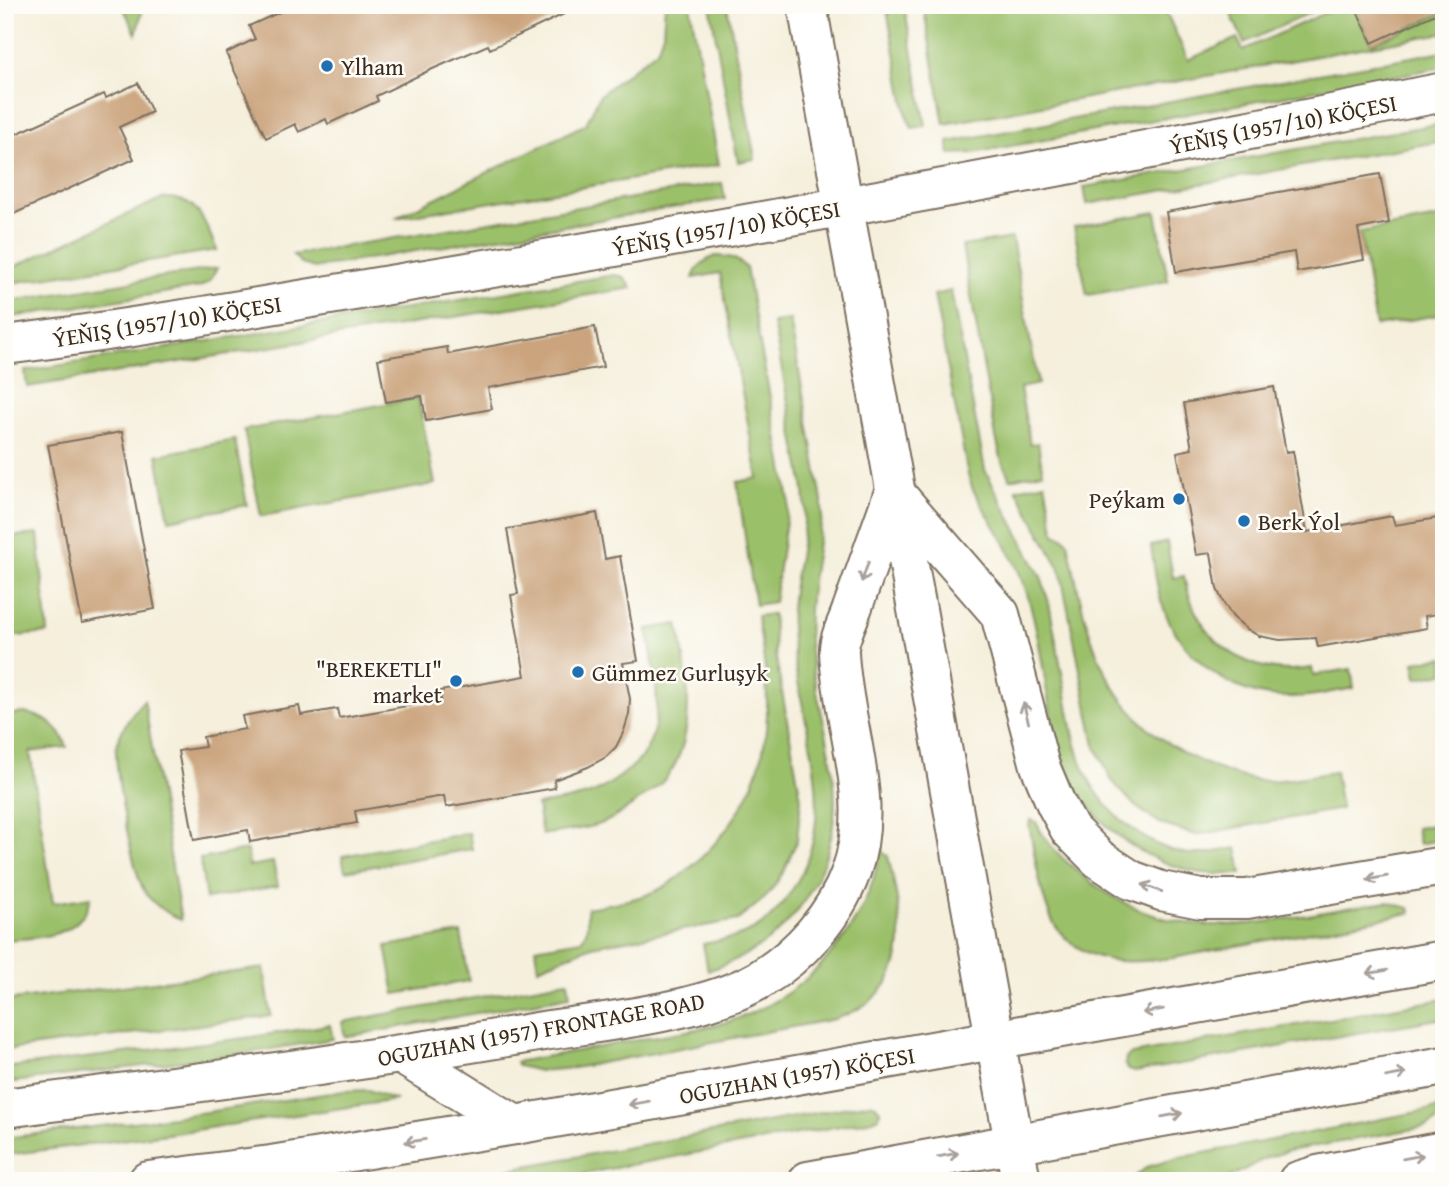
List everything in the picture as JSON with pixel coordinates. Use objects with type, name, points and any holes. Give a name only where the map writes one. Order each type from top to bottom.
[{"type":"street","points":[[807,5],[1021,1181]]},
{"type":"street","name":"ÝEŇIŞ (1957/10) KÖÇESI","points":[[5,345],[116,331],[660,240],[1032,173],[1444,92]]},
{"type":"street","points":[[894,492],[1000,614],[1040,766],[1070,830],[1099,859],[1131,880],[1161,891],[1201,899],[1247,899],[1444,866]]},
{"type":"street","name":"OGUZHAN (1957) FRONTAGE ROAD","points":[[5,1108],[402,1055],[662,1012],[723,996],[758,980],[792,957],[819,927],[836,902],[851,872],[860,835],[862,802],[838,649],[894,492]]},
{"type":"street","name":"OGUZHAN (1957) KÖÇESI","points":[[148,1181],[271,1165],[515,1125],[1444,960]]},
{"type":"street","points":[[402,1055],[515,1125]]},
{"type":"street","points":[[808,1181],[1444,1066]]},
{"type":"street","points":[[1298,1181],[1444,1151]]},
{"type":"green space","points":[[122,5],[144,5],[136,34]]},
{"type":"green space","points":[[665,5],[690,5],[719,165],[395,218],[586,124],[600,95],[657,50],[663,33]]},
{"type":"green space","points":[[710,5],[727,5],[755,159],[738,162]]},
{"type":"green space","points":[[886,5],[904,5],[926,126],[912,128],[907,117]]},
{"type":"green space","points":[[923,5],[1163,5],[1188,60],[1237,38],[1243,50],[1342,5],[1354,5],[1372,44],[1444,12],[1444,33],[944,124]]},
{"type":"green space","points":[[1227,5],[1327,5],[1244,43]]},
{"type":"green space","points":[[1444,51],[1444,67],[973,153],[950,154],[948,142]]},
{"type":"green space","points":[[1444,123],[1444,141],[1087,204],[1084,187]]},
{"type":"green space","points":[[722,183],[725,199],[314,268],[302,264],[293,255]]},
{"type":"green space","points":[[166,198],[187,202],[200,214],[217,250],[5,284],[5,271]]},
{"type":"green space","points":[[1156,212],[1168,281],[1087,295],[1074,227]]},
{"type":"green space","points":[[1444,217],[1444,314],[1376,326],[1360,232]]},
{"type":"green space","points":[[1012,238],[1038,384],[1020,388],[1030,444],[1038,443],[1043,472],[1010,479],[1002,462],[996,437],[962,246]]},
{"type":"green space","points":[[715,256],[732,258],[746,268],[789,500],[774,602],[755,605],[737,482],[758,478],[720,273],[693,278],[701,264]]},
{"type":"green space","points":[[217,268],[210,281],[200,287],[5,318],[5,302]]},
{"type":"green space","points":[[614,275],[624,277],[632,288],[27,387],[25,371]]},
{"type":"green space","points":[[951,291],[985,470],[1041,577],[1049,603],[1073,733],[1088,777],[1109,808],[1146,838],[1160,846],[1189,854],[1207,854],[1237,848],[1242,874],[1191,871],[1160,861],[1138,850],[1100,820],[1072,780],[1055,734],[1038,636],[1026,589],[1006,545],[973,490],[968,475],[934,295]]},
{"type":"green space","points":[[790,320],[822,501],[808,627],[811,659],[833,774],[833,826],[817,877],[805,900],[788,921],[769,939],[747,954],[708,971],[703,944],[753,930],[772,916],[790,893],[807,862],[815,829],[817,796],[813,762],[794,660],[791,626],[792,597],[804,525],[804,493],[773,323]]},
{"type":"green space","points":[[418,398],[435,484],[261,516],[244,430]]},
{"type":"green space","points":[[235,440],[247,505],[169,520],[157,455]]},
{"type":"green space","points":[[1045,483],[1055,534],[1068,542],[1093,643],[1105,672],[1121,699],[1143,723],[1170,744],[1228,773],[1271,781],[1335,772],[1341,809],[1196,835],[1161,824],[1135,806],[1112,781],[1095,745],[1060,569],[1016,489]]},
{"type":"green space","points":[[38,534],[48,633],[5,637],[5,537]]},
{"type":"green space","points":[[1167,542],[1173,578],[1184,576],[1190,599],[1200,619],[1212,636],[1228,650],[1246,661],[1266,667],[1288,670],[1312,668],[1313,675],[1351,669],[1354,688],[1302,697],[1264,695],[1226,681],[1209,670],[1181,640],[1162,604],[1151,546]]},
{"type":"green space","points":[[773,614],[775,652],[801,799],[797,840],[775,885],[766,897],[738,920],[592,946],[538,968],[535,948],[581,940],[584,937],[587,908],[634,899],[664,887],[699,860],[729,827],[746,799],[758,771],[764,743],[766,683],[757,616]]},
{"type":"green space","points":[[678,624],[687,682],[687,723],[677,760],[667,777],[649,793],[609,820],[590,827],[542,835],[537,805],[577,798],[597,791],[628,770],[642,756],[650,743],[656,712],[655,677],[647,629]]},
{"type":"green space","points":[[1444,657],[1444,673],[1417,678],[1414,662]]},
{"type":"green space","points":[[144,700],[181,920],[162,909],[146,894],[135,867],[122,801],[116,749],[127,722]]},
{"type":"green space","points":[[24,713],[38,716],[51,724],[61,734],[67,747],[30,752],[53,903],[91,897],[86,911],[68,928],[45,936],[5,940],[5,715]]},
{"type":"green space","points":[[1031,820],[1036,822],[1058,853],[1086,878],[1123,903],[1160,917],[1196,924],[1233,925],[1388,902],[1409,908],[1411,913],[1173,958],[1132,962],[1106,959],[1081,949],[1066,939],[1054,923],[1038,873],[1029,824]]},
{"type":"green space","points":[[1444,823],[1444,839],[1419,844],[1416,828]]},
{"type":"green space","points":[[469,833],[472,849],[345,871],[342,856]]},
{"type":"green space","points":[[247,850],[249,866],[273,862],[278,886],[206,899],[200,859]]},
{"type":"green space","points":[[880,850],[888,856],[894,881],[900,930],[899,953],[881,992],[862,1007],[835,1019],[574,1068],[539,1071],[518,1066],[516,1062],[721,1024],[758,1010],[784,995],[808,977],[829,956],[847,932],[862,907]]},
{"type":"green space","points":[[461,933],[469,981],[395,994],[386,946]]},
{"type":"green space","points":[[264,968],[271,1016],[5,1050],[5,1001]]},
{"type":"green space","points":[[568,981],[570,996],[345,1037],[342,1022]]},
{"type":"green space","points":[[1444,999],[1444,1018],[1135,1072],[1128,1070],[1125,1064],[1126,1058],[1132,1054]]},
{"type":"green space","points":[[330,1025],[333,1039],[248,1053],[5,1083],[5,1068]]},
{"type":"green space","points":[[368,1090],[396,1100],[5,1155],[5,1138],[173,1117],[344,1091]]},
{"type":"green space","points":[[870,1103],[876,1105],[880,1111],[879,1117],[873,1120],[544,1181],[444,1181]]},
{"type":"green space","points":[[1444,1107],[1444,1118],[1426,1127],[1288,1151],[1266,1158],[1223,1181],[1130,1181],[1147,1167],[1178,1158]]},
{"type":"building","name":"Ylham","points":[[295,5],[583,5],[490,49],[488,45],[428,71],[376,96],[378,101],[328,124],[326,119],[299,132],[295,124],[266,138],[226,53],[255,39],[249,26]]},
{"type":"building","points":[[1354,5],[1444,5],[1444,10],[1372,43]]},
{"type":"building","points":[[138,83],[152,112],[119,127],[134,159],[5,218],[5,139],[104,94],[106,98]]},
{"type":"building","points":[[1380,174],[1389,223],[1358,229],[1364,260],[1297,272],[1294,252],[1176,272],[1166,212]]},
{"type":"building","points":[[595,327],[603,367],[488,388],[492,409],[426,421],[422,396],[386,402],[378,359],[447,347],[448,354]]},
{"type":"building","name":"Berk Ýol","points":[[1274,387],[1286,452],[1293,451],[1307,532],[1392,516],[1395,525],[1444,517],[1444,613],[1425,616],[1427,628],[1318,647],[1316,638],[1280,640],[1259,636],[1233,617],[1223,602],[1217,589],[1211,553],[1196,555],[1177,452],[1192,449],[1184,403]]},
{"type":"building","points":[[122,432],[155,609],[82,623],[48,445]]},
{"type":"building","name":"Gümmez Gurluşyk","points":[[597,513],[605,559],[620,556],[638,661],[623,663],[630,699],[629,714],[616,747],[606,757],[554,780],[555,788],[446,807],[444,796],[355,811],[357,823],[250,842],[248,830],[194,840],[178,751],[205,747],[203,737],[245,729],[242,716],[299,706],[301,715],[337,709],[339,718],[441,700],[440,691],[525,676],[511,595],[518,594],[507,529]]},
{"type":"place","name":"Ylham","points":[[327,66]]},
{"type":"place","name":"Peýkam","points":[[1179,499]]},
{"type":"place","name":"Berk Ýol","points":[[1244,521]]},
{"type":"place","name":"Gümmez Gurluşyk","points":[[578,672]]},
{"type":"place","name":"\"BEREKETLI\" market","points":[[456,681]]}]
